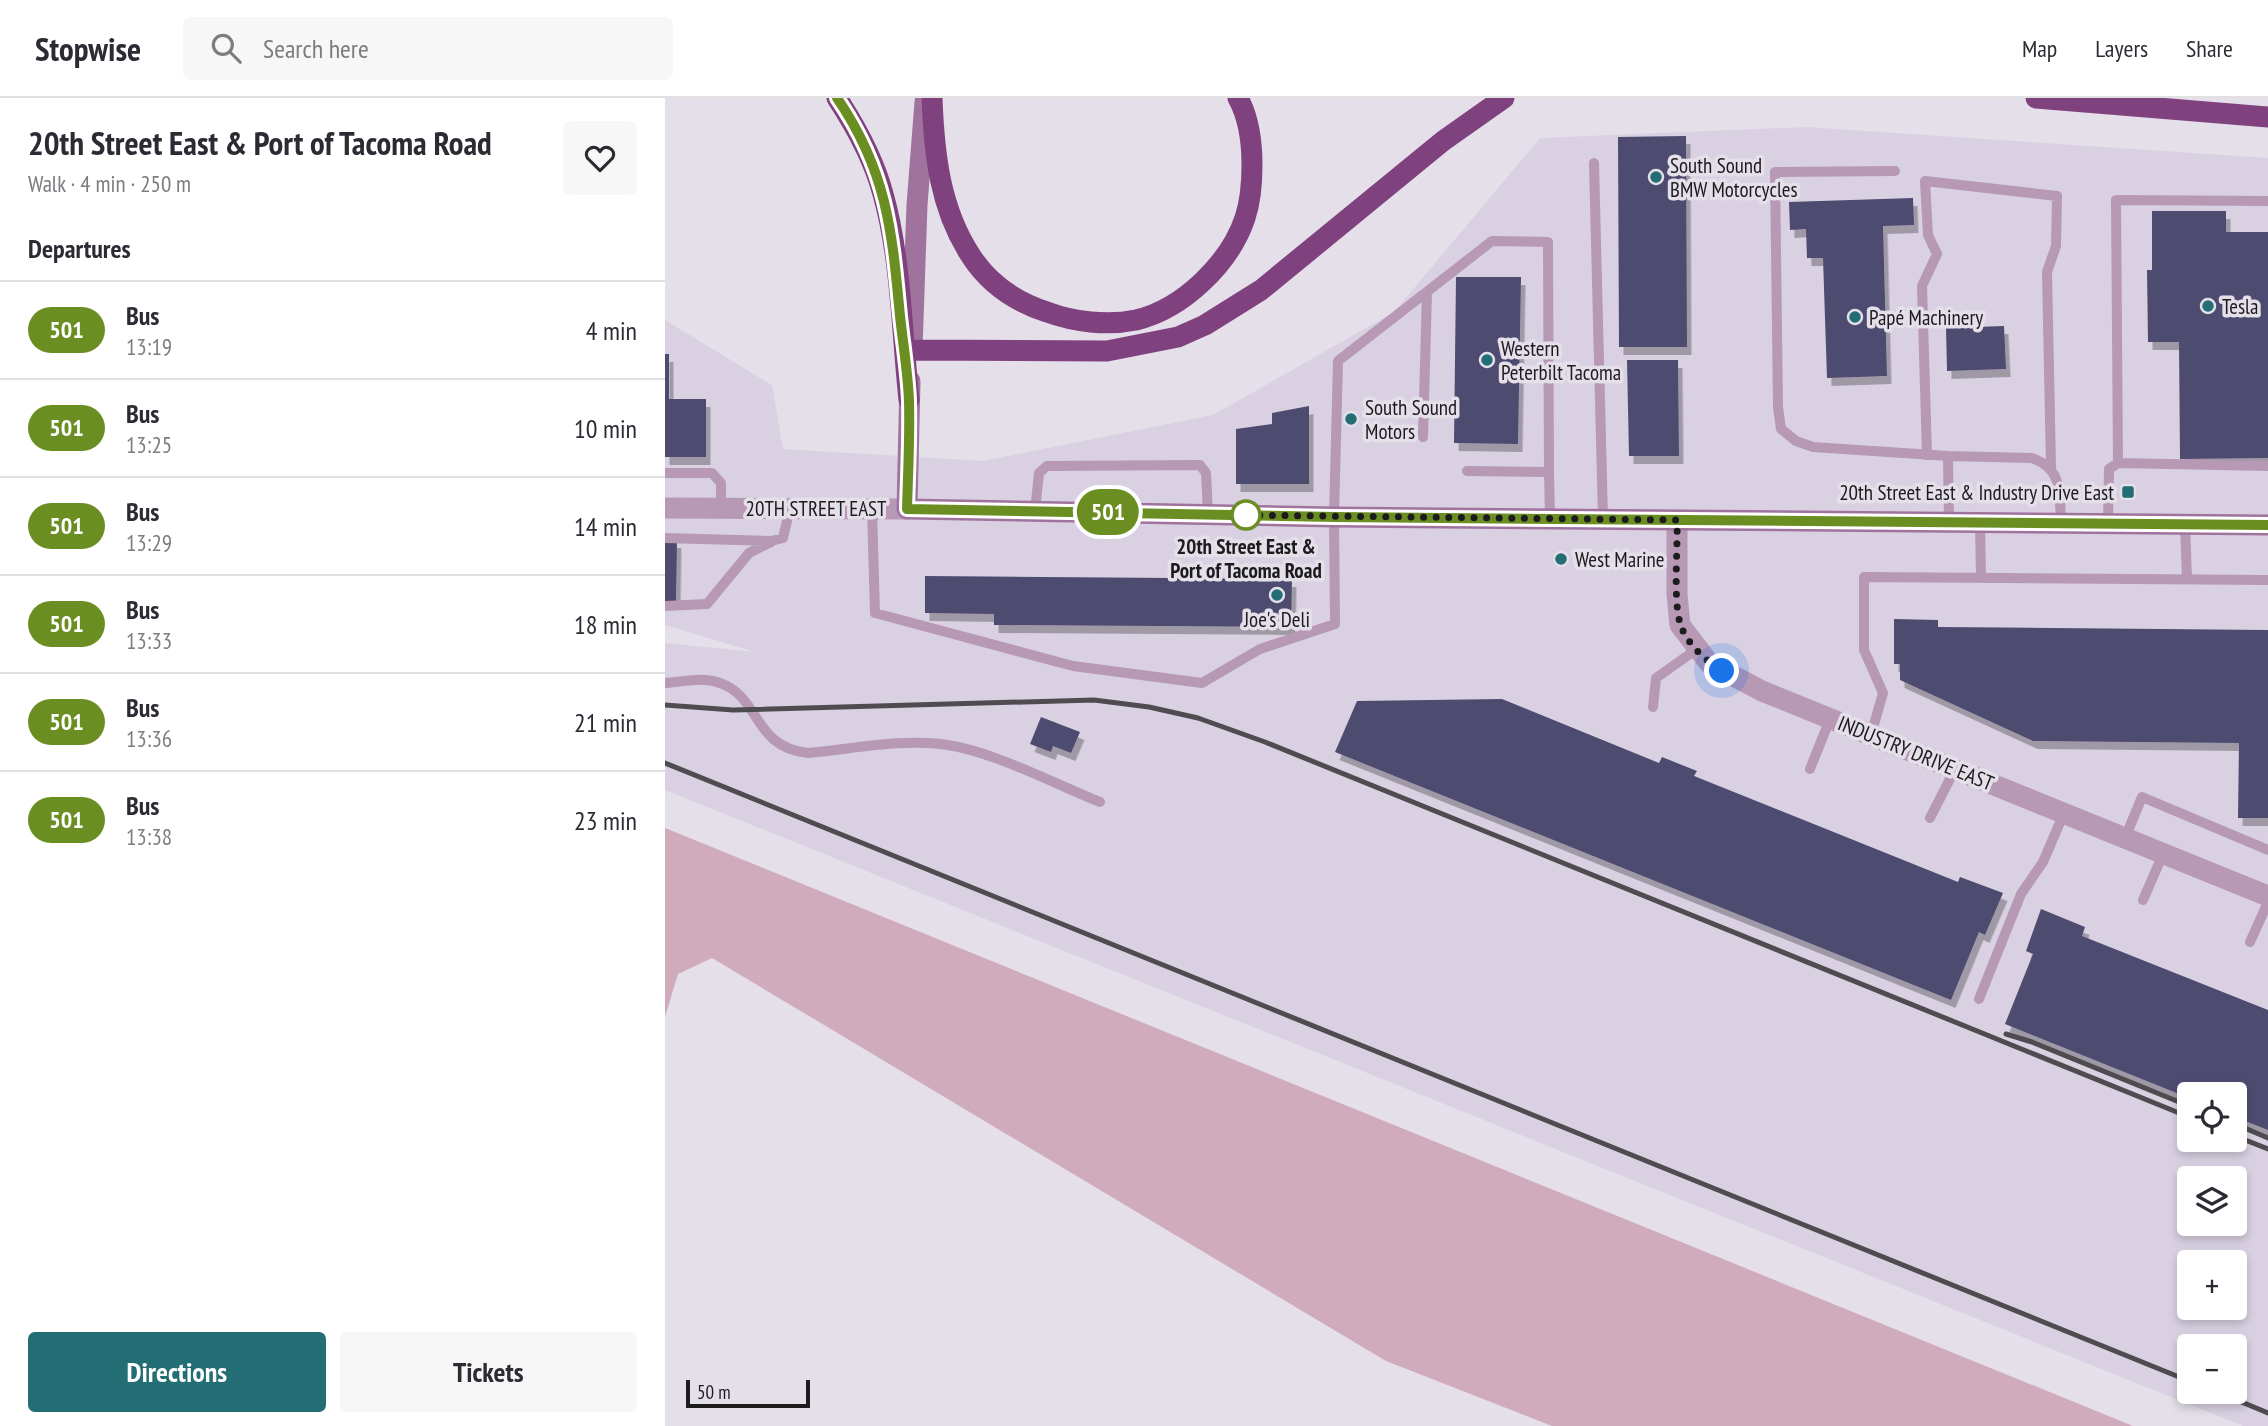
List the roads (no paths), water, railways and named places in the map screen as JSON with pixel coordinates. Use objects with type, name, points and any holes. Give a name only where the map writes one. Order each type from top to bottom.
[{"type":"highway","points":[[837,98],[851,118],[883,191],[891,228],[909,400]]},
{"type":"highway","points":[[932,98],[936,154],[943,196],[956,231],[971,258],[984,274],[1000,289],[1036,308],[1079,320],[1118,322],[1151,315],[1179,300],[1201,282],[1224,257],[1239,232],[1250,202],[1252,175],[1248,121],[1238,98]]},
{"type":"highway","points":[[912,350],[1107,351],[1149,344],[1187,333],[1215,320],[1261,290],[1443,141],[1504,98]]},
{"type":"highway","points":[[2036,98],[2268,117]]},
{"type":"main road","points":[[907,509],[917,205],[926,98]]},
{"type":"main road","name":"20TH STREET EAST","points":[[907,509],[1334,517],[2268,524]]},
{"type":"street","name":"20TH STREET EAST","points":[[665,508],[907,509]]},
{"type":"street","name":"INDUSTRY DRIVE EAST","points":[[1677,520],[1677,594],[1680,625],[1709,663],[1762,691],[2268,896]]},
{"type":"lane","points":[[1594,163],[1603,519]]},
{"type":"lane","points":[[1895,171],[1775,172],[1778,407],[1781,429],[1795,440],[1813,447],[1927,455],[2032,458],[2050,468],[2058,481],[2061,523]]},
{"type":"lane","points":[[1927,455],[1922,286],[1937,254],[1928,235],[1925,181],[2057,196],[2056,246],[2047,272],[2050,468]]},
{"type":"lane","points":[[2118,463],[2116,200],[2268,201]]},
{"type":"lane","points":[[872,509],[875,612],[1073,666],[1202,682],[1260,649],[1335,624],[1334,517],[1338,361],[1492,241],[1548,242],[1550,519]]},
{"type":"lane","points":[[1423,437],[1427,292]]},
{"type":"lane","points":[[1948,456],[1949,522]]},
{"type":"lane","points":[[2108,523],[2109,469],[2118,463],[2268,466]]},
{"type":"lane","points":[[1035,511],[1039,473],[1047,466],[1200,465],[1206,473],[1208,514]]},
{"type":"lane","points":[[1467,471],[1549,471]]},
{"type":"lane","points":[[665,473],[712,473],[721,482],[722,508]]},
{"type":"lane","points":[[665,606],[706,604],[749,553],[783,538],[790,508]]},
{"type":"lane","points":[[1980,522],[1981,576]]},
{"type":"lane","points":[[2185,524],[2187,579]]},
{"type":"lane","points":[[665,538],[771,541]]},
{"type":"lane","points":[[1871,735],[1883,694],[1864,650],[1864,577],[2268,580]]},
{"type":"lane","points":[[1654,707],[1656,678],[1697,649]]},
{"type":"lane","points":[[665,683],[707,680],[727,685],[739,695],[771,738],[779,745],[797,752],[946,744],[981,753],[1100,802]]},
{"type":"lane","points":[[1810,769],[1830,719]]},
{"type":"lane","points":[[1930,818],[1955,769]]},
{"type":"lane","points":[[2125,838],[2142,797],[2268,850]]},
{"type":"lane","points":[[1979,999],[2021,894],[2043,862],[2064,813]]},
{"type":"lane","points":[[2143,900],[2163,853]]},
{"type":"lane","points":[[2250,942],[2268,902]]},
{"type":"railway","points":[[665,705],[733,710],[1094,700],[1149,707],[1198,718],[1265,742],[2177,1112]]},
{"type":"railway","points":[[665,763],[2177,1376]]},
{"type":"railway","points":[[2006,1034],[2177,1101]]},
{"type":"railway","points":[[2247,1129],[2268,1138]]},
{"type":"railway","points":[[2247,1141],[2268,1149]]},
{"type":"railway","points":[[2246,1404],[2268,1413]]},
{"type":"place","name":"South Sound BMW Motorcycles","points":[[1656,177]]},
{"type":"place","name":"Tesla","points":[[2208,306]]},
{"type":"place","name":"Papé Machinery","points":[[1855,317]]},
{"type":"place","name":"Western Peterbilt Tacoma","points":[[1487,360]]},
{"type":"place","name":"South Sound Motors","points":[[1351,419]]},
{"type":"place","name":"20th Street East & Industry Drive East","points":[[2128,492]]},
{"type":"place","name":"20th Street East & Port of Tacoma Road","points":[[1246,515]]},
{"type":"place","name":"West Marine","points":[[1561,559]]},
{"type":"place","name":"Joe's Deli","points":[[1277,595]]}]
